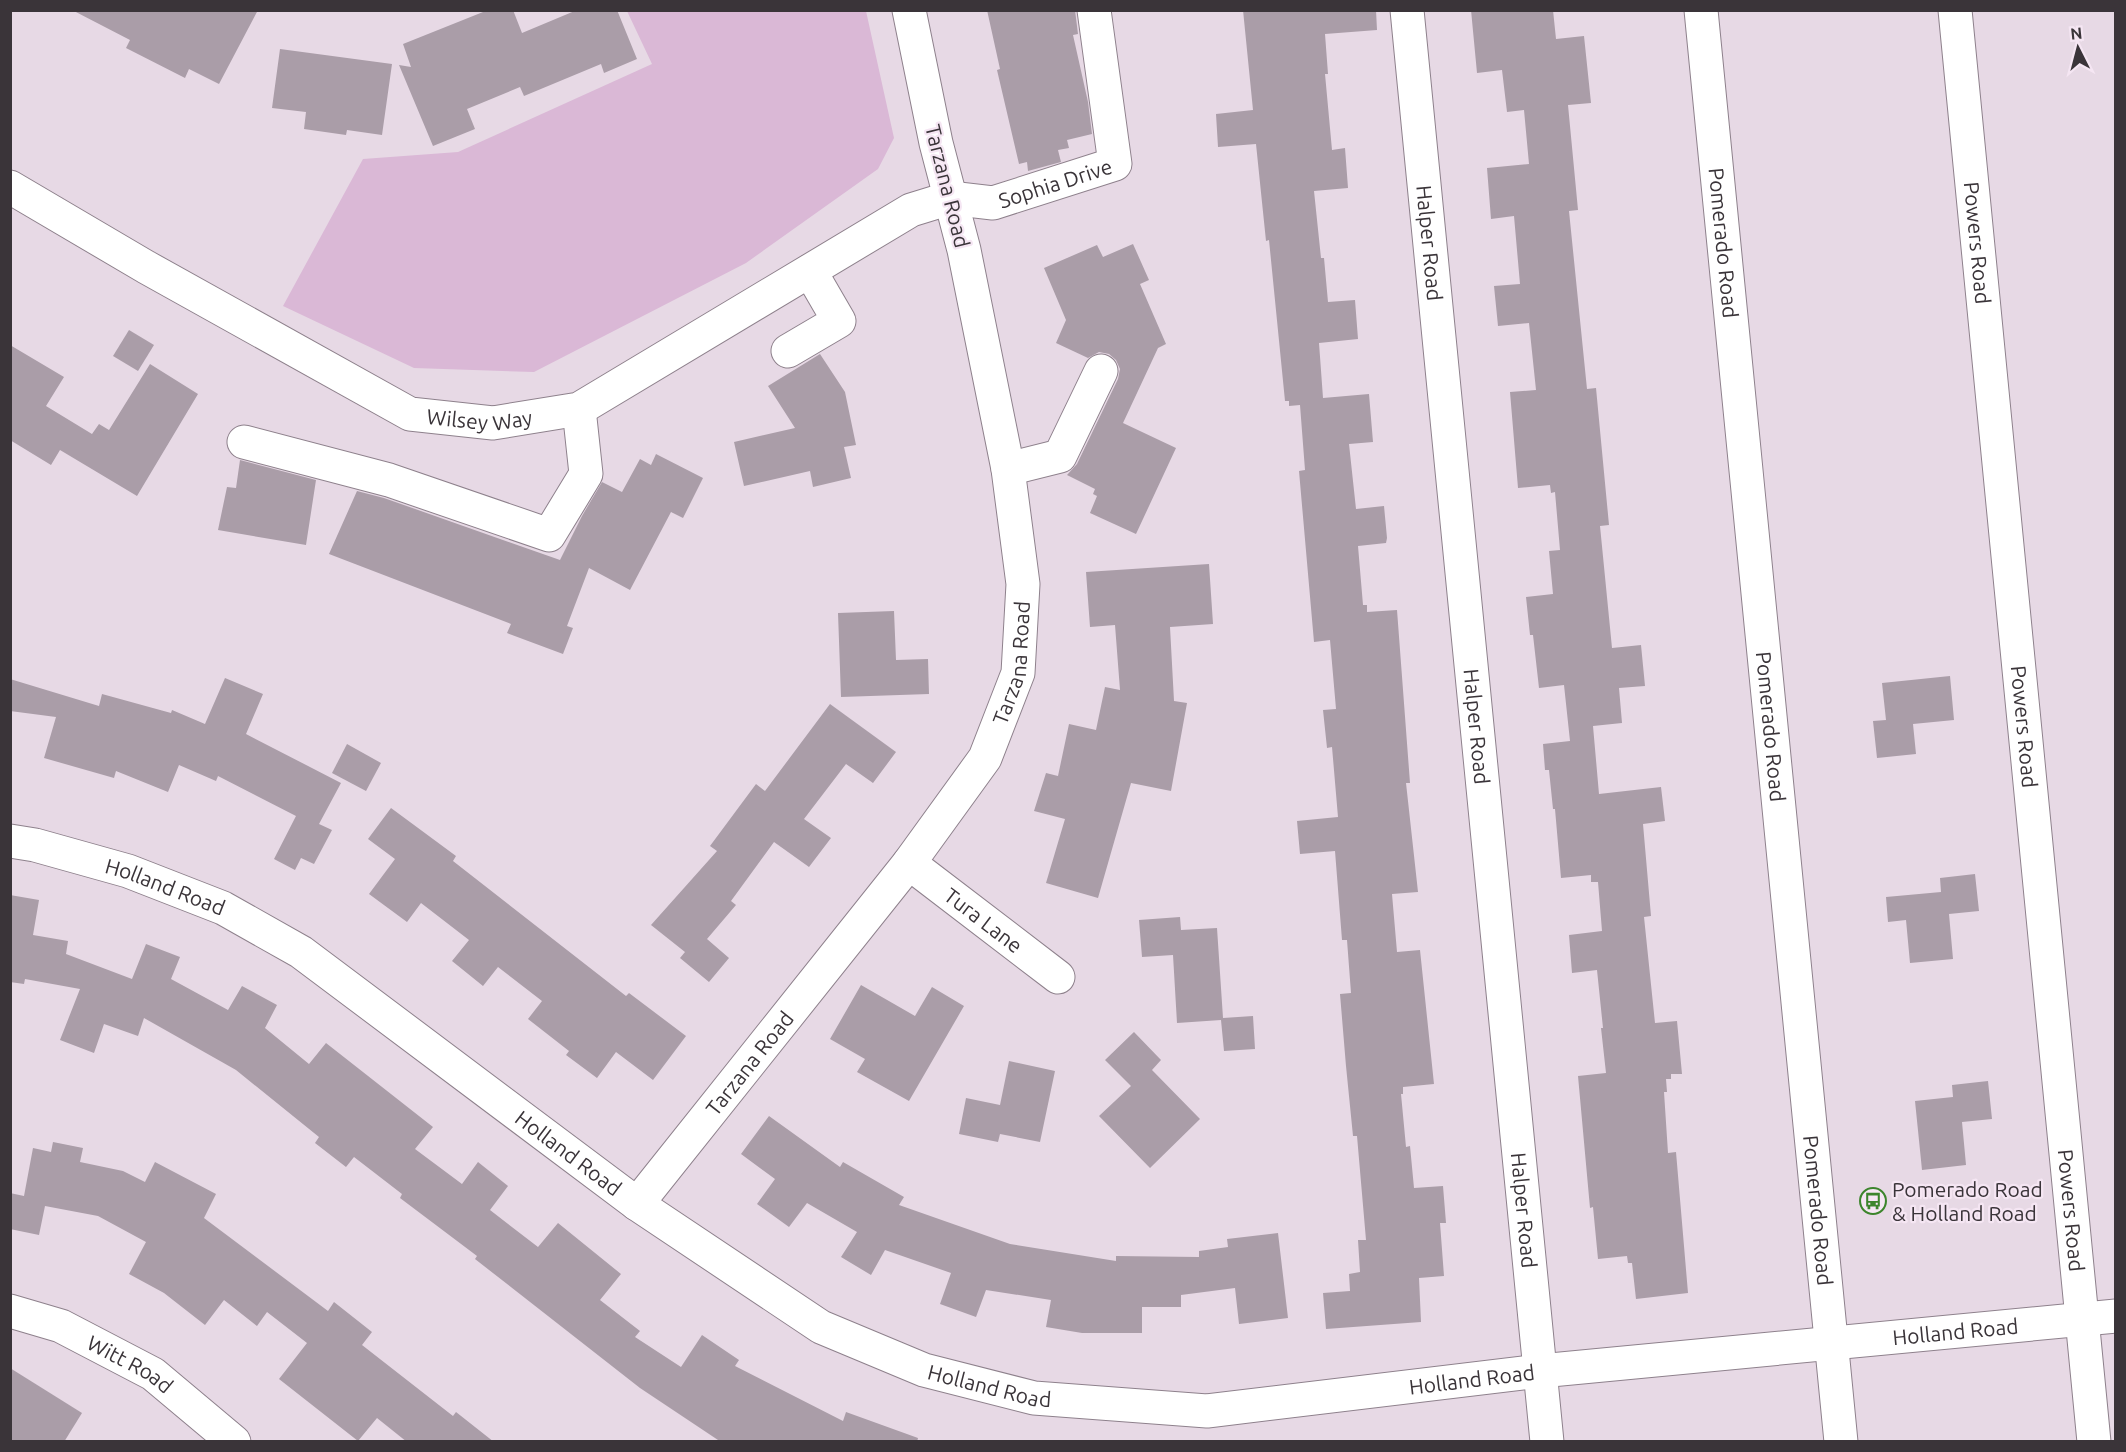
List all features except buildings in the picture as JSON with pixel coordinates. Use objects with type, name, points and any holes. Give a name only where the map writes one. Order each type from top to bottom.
[{"type":"street","name":"Tarzana Road","points":[[637,1204],[909,863],[985,758],[1018,674],[1023,584],[1008,469],[964,250],[936,143],[909,10]]},
{"type":"street","name":"Sophia Drive","points":[[950,198],[993,203],[1115,164],[1094,10]]},
{"type":"street","name":"Halper Road","points":[[1407,10],[1547,1442]]},
{"type":"street","name":"Pomerado Road","points":[[1701,10],[1841,1442]]},
{"type":"street","name":"Powers Road","points":[[1956,10],[2094,1442]]},
{"type":"street","name":"Wilsey Way","points":[[10,187],[146,267],[410,414],[493,423],[579,409],[911,210],[950,198]]},
{"type":"street","points":[[788,351],[839,321],[810,271]]},
{"type":"street","points":[[1008,469],[1060,456],[1101,371]]},
{"type":"street","points":[[244,442],[389,480],[549,535],[586,474],[579,409]]},
{"type":"street","name":"Holland Road","points":[[10,841],[35,845],[128,871],[223,908],[301,952],[637,1204],[821,1327],[924,1370],[1034,1398],[1207,1411],[1540,1371],[2115,1316]]},
{"type":"street","name":"Tura Lane","points":[[909,863],[1058,977]]},
{"type":"street","name":"Witt Road","points":[[10,1311],[61,1326],[153,1374],[234,1442]]},
{"type":"shaded area","points":[[627,11],[866,11],[894,138],[878,169],[746,263],[534,372],[414,368],[283,306],[363,159],[458,152],[652,64]]},
{"type":"place","name":"Pomerado Road & Holland Road","points":[[1873,1201]]}]
